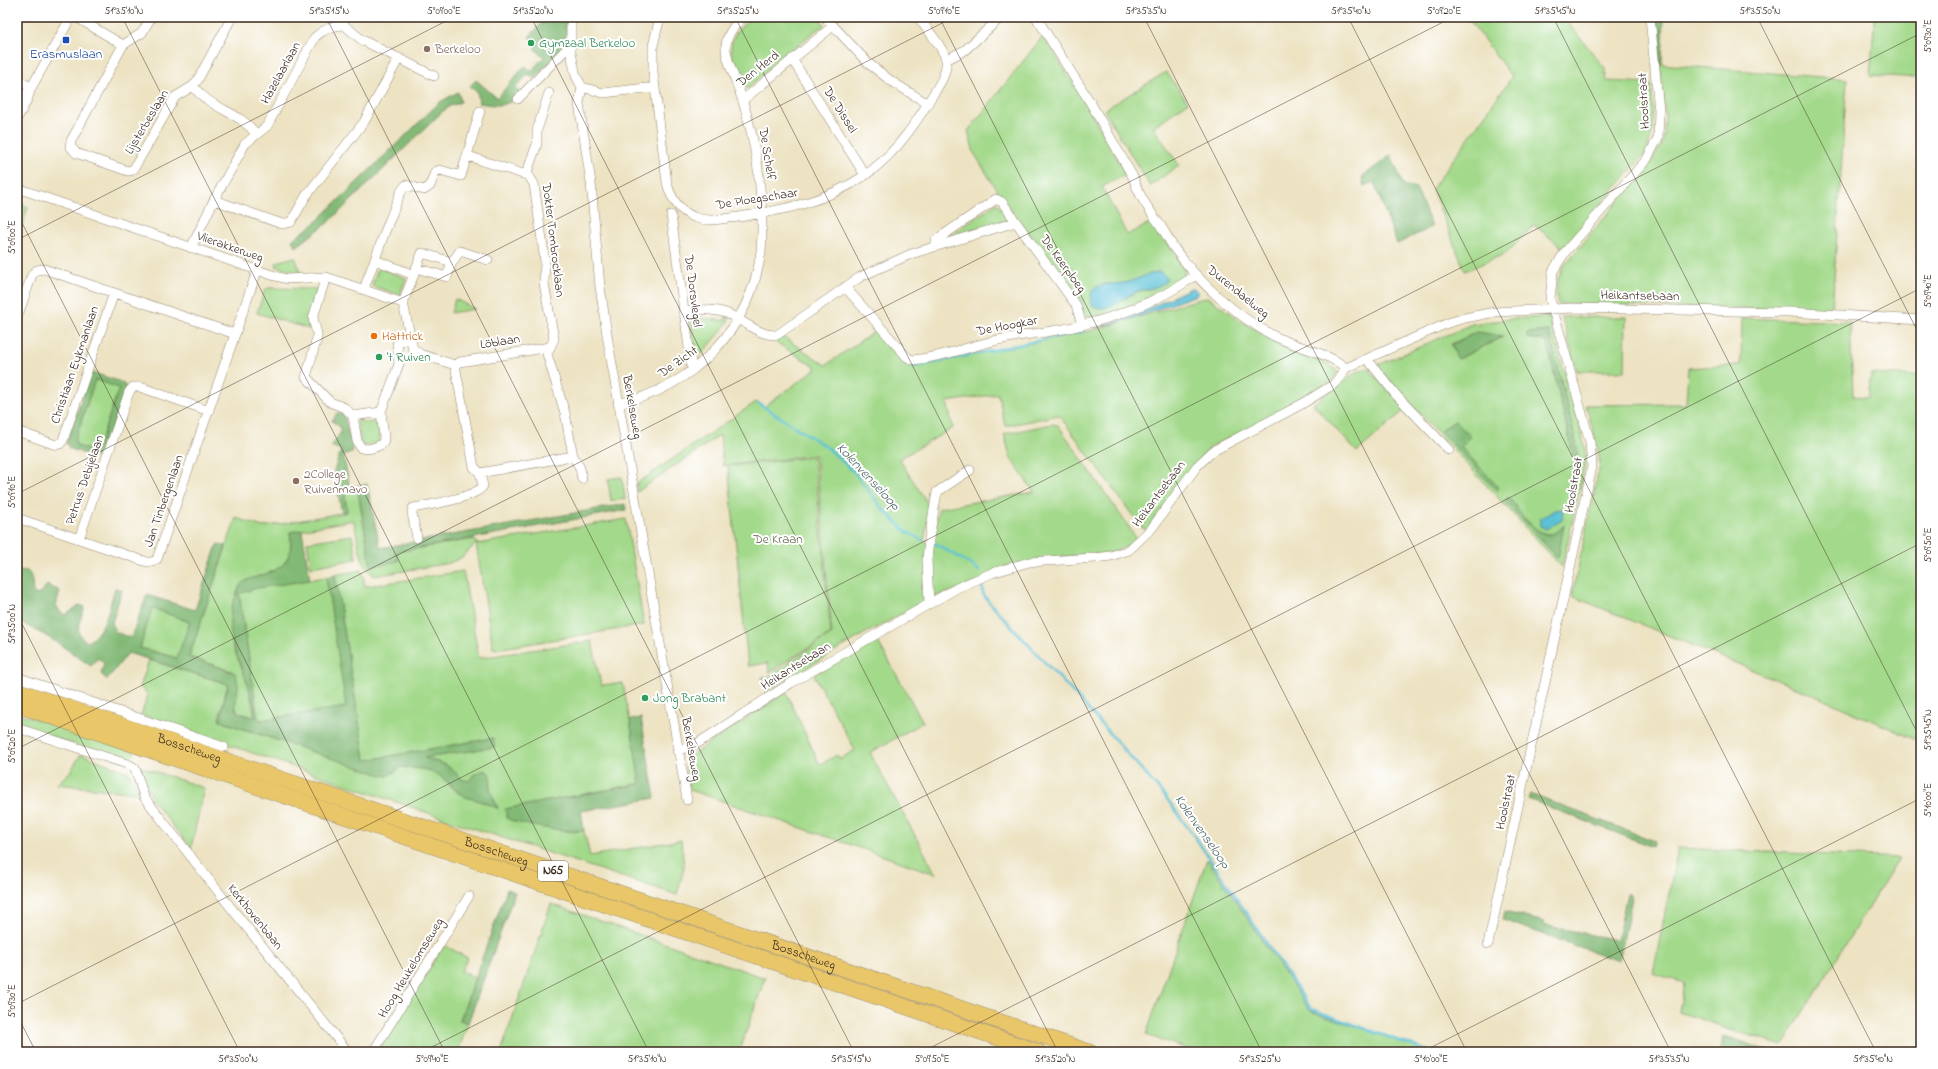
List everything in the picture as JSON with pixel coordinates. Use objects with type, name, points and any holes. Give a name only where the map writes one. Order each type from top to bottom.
[{"type":"main road","name":"Bosscheweg","points":[[17,690],[477,846],[748,935],[1090,1052]]},
{"type":"main road","name":"Bosscheweg","points":[[17,705],[1039,1052]]},
{"type":"street","points":[[17,118],[27,100],[31,88],[70,17]]},
{"type":"street","points":[[76,17],[123,45]]},
{"type":"street","name":"Lijsterbeslaan","points":[[151,17],[142,33],[123,45],[70,141],[70,146],[76,154],[128,171],[133,170],[174,97],[193,86]]},
{"type":"street","points":[[232,17],[193,86],[206,100],[246,122],[256,134]]},
{"type":"street","points":[[571,17],[571,44],[574,71],[582,87],[603,93],[655,86]]},
{"type":"street","name":"De Ploegschaar","points":[[660,17],[653,46],[655,86],[667,184],[676,205],[687,214],[706,220],[760,214],[810,203],[838,191],[866,175],[896,149],[911,130],[943,78],[946,60]]},
{"type":"street","name":"Den Herd","points":[[744,17],[731,30],[726,46],[728,59],[743,100],[833,26]]},
{"type":"street","points":[[825,17],[868,63],[891,81],[928,104]]},
{"type":"street","points":[[918,17],[946,60],[965,50],[999,20]]},
{"type":"street","name":"Durendaelweg","points":[[1036,17],[1090,102],[1132,177],[1150,213],[1157,221],[1174,248],[1196,275],[1220,298],[1258,327],[1292,344],[1330,356],[1346,368]]},
{"type":"street","name":"Hoolstraat","points":[[1488,944],[1592,467],[1593,456],[1590,442],[1550,293],[1553,271],[1566,252],[1647,159],[1658,138],[1660,122],[1650,17]]},
{"type":"street","name":"Hazelaarlaan","points":[[191,248],[214,200],[245,144],[267,126],[316,37],[322,31],[344,25],[362,40],[434,76]]},
{"type":"street","points":[[518,99],[571,44]]},
{"type":"street","points":[[214,200],[282,224],[291,222],[306,196],[364,122],[399,58]]},
{"type":"street","name":"De Dissel","points":[[792,59],[866,175]]},
{"type":"street","points":[[17,80],[31,88]]},
{"type":"street","name":"Berkelseweg","points":[[582,87],[579,103],[591,183],[600,287],[618,404],[677,751],[687,800]]},
{"type":"street","points":[[17,104],[31,88]]},
{"type":"street","points":[[526,175],[537,144],[538,130],[549,93]]},
{"type":"street","name":"De Schelf","points":[[743,100],[757,162],[760,214]]},
{"type":"street","points":[[364,289],[388,221],[406,185],[424,190],[430,186],[435,172],[440,170],[461,176],[468,156],[467,150],[480,111]]},
{"type":"street","name":"Dokter Tombrocklaan","points":[[468,156],[526,175],[532,179],[538,207],[545,261],[544,283],[554,339],[550,347]]},
{"type":"street","name":"Vlierakkerweg","points":[[17,188],[257,271],[286,279],[326,277],[403,303]]},
{"type":"street","name":"De Keerploeg","points":[[936,246],[936,240],[996,199],[1002,202],[1076,305],[1082,325]]},
{"type":"street","name":"De Zicht","points":[[618,404],[673,384],[692,370],[722,343],[737,319],[750,292],[757,269],[761,250],[760,214]]},
{"type":"street","name":"De Dorsvlegel","points":[[671,215],[692,370]]},
{"type":"street","points":[[683,311],[706,309],[727,314],[766,334],[777,335],[860,277],[911,254],[1016,222]]},
{"type":"street","points":[[375,260],[415,271],[447,277],[452,262],[460,251],[488,260]]},
{"type":"street","points":[[417,538],[412,513],[413,508],[451,501],[475,493],[483,486],[480,473],[474,467],[455,365],[416,352],[413,349],[403,303],[422,253],[452,262]]},
{"type":"street","points":[[17,318],[32,275],[37,270],[44,269],[235,334]]},
{"type":"street","name":"Jan Tinbergenlaan","points":[[17,518],[147,562],[157,560],[257,271]]},
{"type":"street","name":"De Hoogkar","points":[[845,287],[906,357],[912,360],[998,340],[1082,325],[1105,319],[1141,305],[1184,284],[1196,275]]},
{"type":"street","points":[[326,277],[313,318],[318,332],[318,338],[306,377],[330,402],[345,408],[353,416],[357,441],[360,448],[365,449],[378,447],[383,443],[384,438],[381,412],[399,364],[397,344],[410,338]]},
{"type":"street","name":"Christiaan Eykmanlaan","points":[[17,431],[56,445],[60,444],[63,440],[114,293]]},
{"type":"street","name":"Heikantsebaan","points":[[677,751],[698,743],[791,683],[929,604],[975,580],[1020,564],[1052,560],[1106,557],[1129,550],[1152,528],[1206,456],[1219,447],[1275,420],[1334,384],[1346,368],[1368,360],[1436,328],[1465,318],[1495,312],[1553,308],[1737,310],[1921,320]]},
{"type":"street","points":[[550,347],[547,354],[548,361],[565,413],[573,456],[580,468],[582,479]]},
{"type":"street","name":"Löblaan","points":[[455,365],[460,362],[550,347]]},
{"type":"street","points":[[1368,360],[1397,396],[1449,450]]},
{"type":"street","name":"Petrus Debijelaan","points":[[79,539],[129,392],[133,387],[140,387],[209,410]]},
{"type":"street","points":[[353,416],[381,412]]},
{"type":"street","points":[[480,473],[573,456]]},
{"type":"street","points":[[929,604],[927,560],[928,539],[937,492],[970,470]]},
{"type":"street","name":"Bosscheweg","points":[[17,677],[224,747]]},
{"type":"street","name":"Kerkhovenbaan","points":[[17,728],[130,765],[134,768],[144,797],[232,909],[348,1052]]},
{"type":"street","name":"Hoog Heukelomseweg","points":[[373,1052],[469,896]]},
{"type":"green space","points":[[547,17],[566,17],[566,44],[534,79],[528,74],[516,87],[521,92],[511,101],[502,105],[479,103],[477,91],[469,87],[476,80],[497,98],[525,66],[531,71],[544,57],[534,48],[537,45],[529,37]]},
{"type":"green space","points":[[752,17],[819,17],[824,25],[798,45],[798,48],[779,64],[775,64],[751,85],[750,88],[744,88],[735,66],[731,50],[735,34]]},
{"type":"green space","points":[[1467,17],[1563,17],[1605,68],[1607,81],[1651,83],[1654,118],[1653,132],[1646,153],[1563,248],[1534,225],[1507,253],[1465,271],[1432,189],[1512,77]]},
{"type":"green space","points":[[1655,17],[1664,17],[1662,64],[1660,64]]},
{"type":"green space","points":[[1875,17],[1921,17],[1921,78],[1870,75]]},
{"type":"green space","points":[[1043,36],[1085,102],[1126,174],[1102,187],[1127,235],[1153,222],[1185,268],[1182,281],[1137,304],[1094,318],[1087,316],[998,192],[974,153],[968,131]],"holes":[[[1158,272],[1162,273],[1155,287],[1136,292],[1115,304],[1094,290],[1104,284],[1126,283]]]},
{"type":"green space","points":[[1660,64],[1847,79],[1832,311],[1558,304],[1556,292],[1557,283],[1563,267],[1648,167],[1661,146],[1664,136],[1665,117]]},
{"type":"green space","points":[[1166,72],[1188,102],[1153,127],[1179,165],[1150,186],[1104,110]]},
{"type":"green space","points":[[458,92],[461,102],[450,106],[442,112],[330,221],[296,247],[292,240],[314,224],[440,102]]},
{"type":"green space","points":[[1391,155],[1403,185],[1416,188],[1432,227],[1397,244],[1374,182],[1364,186],[1362,177]]},
{"type":"green space","points":[[17,203],[28,207],[17,240]]},
{"type":"green space","points":[[997,203],[1009,220],[943,240]]},
{"type":"green space","points":[[295,257],[301,274],[276,266],[277,262]]},
{"type":"green space","points":[[378,268],[406,278],[400,295],[372,286]]},
{"type":"green space","points":[[268,288],[318,289],[308,320],[309,329],[257,313],[265,290]]},
{"type":"green space","points":[[1207,297],[1246,324],[1296,354],[1328,363],[1338,372],[1330,382],[1274,417],[1212,446],[1146,530],[1141,527],[1059,415],[1005,426],[998,394],[947,402],[953,428],[899,459],[930,507],[924,540],[931,545],[939,508],[1034,492],[1011,459],[1004,434],[1052,424],[1058,425],[1135,536],[1135,540],[1130,545],[1111,553],[1053,557],[934,597],[864,634],[768,691],[763,684],[762,677],[767,677],[832,634],[816,455],[723,466],[720,435],[637,492],[636,484],[756,402],[764,407],[817,368],[769,338],[783,337],[826,365],[878,329],[912,367],[1094,330]]},
{"type":"green space","points":[[455,299],[475,309],[451,313]]},
{"type":"green space","points":[[690,313],[692,313],[696,318],[726,320],[725,317],[730,318],[720,333],[701,355],[694,348]]},
{"type":"green space","points":[[1549,317],[1585,446],[1586,461],[1562,567],[1376,366],[1472,324],[1510,319]],"holes":[[[1549,331],[1578,456],[1573,455],[1548,346],[1543,340],[1527,338]],[[1477,332],[1503,337],[1458,359],[1451,344]],[[1455,421],[1471,437],[1461,447],[1440,431]],[[1508,498],[1526,520],[1540,532],[1548,534],[1556,533],[1563,526],[1558,558],[1505,501]]]},
{"type":"green space","points":[[1562,317],[1626,317],[1625,371],[1577,371]]},
{"type":"green space","points":[[1742,318],[1850,322],[1853,396],[1868,397],[1871,374],[1921,376],[1921,742],[1811,694],[1572,596],[1600,464],[1597,445],[1586,405],[1686,404],[1688,368],[1741,365]]},
{"type":"green space","points":[[1549,331],[1578,456],[1573,455],[1548,346],[1543,340],[1527,338],[1527,333]]},
{"type":"green space","points":[[1477,332],[1503,336],[1458,359],[1451,345]]},
{"type":"green space","points":[[1367,368],[1406,409],[1357,452],[1313,404],[1355,373]]},
{"type":"green space","points":[[91,372],[124,383],[123,385],[126,386],[101,459],[68,448],[69,445],[66,444]],"holes":[[[95,380],[119,388],[98,450],[94,451],[77,446],[75,440]]]},
{"type":"green space","points":[[95,380],[119,388],[98,450],[94,451],[77,446],[75,440]]},
{"type":"green space","points":[[337,413],[344,415],[353,452],[343,455],[350,488],[344,489],[347,512],[342,513],[334,471],[341,450],[331,446],[341,432],[339,426],[332,421]]},
{"type":"green space","points":[[373,416],[378,418],[380,442],[366,446],[361,444],[357,422],[361,418],[362,423],[374,422]]},
{"type":"green space","points":[[1455,421],[1471,437],[1461,447],[1499,488],[1497,491],[1440,431]]},
{"type":"green space","name":"De Kraan","points":[[814,457],[831,634],[769,672],[768,663],[748,666],[728,466]]},
{"type":"green space","points":[[622,477],[625,499],[611,501],[608,479]]},
{"type":"green space","points":[[367,484],[380,548],[625,504],[626,510],[397,552],[398,561],[371,566],[357,486]]},
{"type":"green space","points":[[357,486],[371,565],[398,560],[397,552],[474,539],[477,544],[626,519],[644,625],[496,649],[493,648],[476,544],[461,558],[449,563],[375,576],[369,571],[362,558],[353,520],[290,532],[290,549],[286,561],[278,569],[249,580],[242,585],[239,593],[256,588],[326,577],[347,705],[346,708],[261,720],[258,719],[239,594],[232,646],[247,678],[255,717],[239,713],[234,703],[238,685],[232,671],[189,657],[236,518],[263,527],[347,512],[344,489]]},
{"type":"green space","points":[[1508,497],[1526,520],[1541,532],[1549,534],[1556,532],[1564,525],[1558,558],[1505,501]]},
{"type":"green space","points":[[302,530],[310,580],[257,588],[239,594],[258,719],[261,720],[346,707],[326,577],[335,575],[365,759],[367,760],[493,738],[495,747],[425,758],[449,767],[461,778],[469,781],[475,774],[487,771],[491,776],[490,789],[498,809],[486,803],[464,796],[443,778],[427,770],[401,767],[388,776],[381,775],[220,721],[228,684],[128,653],[107,680],[101,674],[104,663],[98,658],[91,666],[55,641],[17,620],[17,573],[26,571],[29,572],[31,576],[33,593],[38,595],[47,585],[60,591],[56,605],[61,613],[66,615],[79,605],[85,607],[80,622],[79,631],[83,639],[88,642],[103,625],[115,588],[122,590],[112,622],[115,632],[131,638],[147,595],[195,610],[217,545],[226,546],[189,657],[235,673],[238,686],[238,693],[235,703],[236,711],[246,716],[255,717],[253,703],[232,637],[230,624],[233,602],[239,588],[244,582],[279,568],[286,560],[290,549],[290,532]],"holes":[[[152,608],[190,622],[177,658],[140,648]]]},
{"type":"green space","points":[[352,535],[356,559],[311,567],[307,542]]},
{"type":"green space","points":[[362,570],[365,586],[463,571],[479,658],[592,641],[601,685],[623,683],[641,783],[506,809],[507,818],[570,832],[584,831],[590,856],[681,840],[684,867],[677,895],[461,824],[141,715],[148,695],[140,687],[149,660],[228,684],[219,718],[220,721],[325,756],[393,773],[400,767],[431,770],[437,773],[458,793],[498,808],[489,789],[491,782],[474,774],[469,781],[466,780],[461,778],[448,766],[424,758],[494,747],[493,738],[367,760],[365,759],[335,575]]},
{"type":"green space","points":[[152,608],[190,622],[177,658],[140,648]]},
{"type":"green space","points":[[876,638],[923,722],[870,753],[936,874],[690,790],[686,775],[687,762],[693,754],[786,692],[819,763],[821,764],[837,755],[840,759],[855,750],[814,675]]},
{"type":"green space","points":[[17,713],[135,752],[127,762],[17,725]]},
{"type":"green space","points":[[641,718],[655,798],[581,811],[584,831],[567,831],[544,828],[522,824],[507,818],[505,809],[640,784],[630,720]]},
{"type":"green space","points":[[81,754],[128,772],[139,789],[136,793],[57,784],[70,772]]},
{"type":"green space","points":[[139,766],[204,788],[191,848],[153,801]]},
{"type":"green space","points":[[1530,794],[1655,841],[1653,847],[1528,799]]},
{"type":"green space","points":[[1678,848],[1899,858],[1782,1046],[1679,1012],[1684,983],[1653,973]]},
{"type":"green space","points":[[1207,859],[1310,1011],[1434,1052],[1197,1052],[1146,1035]]},
{"type":"green space","points":[[507,889],[515,892],[468,1023],[460,1020]]},
{"type":"green space","points":[[1627,894],[1629,894],[1632,898],[1619,961],[1503,920],[1505,912],[1544,922],[1543,925],[1617,940]]},
{"type":"green space","points":[[551,904],[765,978],[739,1052],[501,1052]]},
{"type":"green space","points":[[444,945],[468,958],[461,971],[475,978],[460,1020],[468,1023],[458,1052],[377,1052]]},
{"type":"green space","points":[[1724,1036],[1771,1052],[1719,1052]]},
{"type":"water","points":[[1158,272],[1162,273],[1167,278],[1163,284],[1159,286],[1135,292],[1117,304],[1109,307],[1100,308],[1091,304],[1091,296],[1097,287],[1128,282]]},
{"type":"water","points":[[1191,288],[1194,288],[1199,294],[1131,319],[1093,328],[1135,315]]},
{"type":"water","points":[[1562,509],[1564,515],[1562,519],[1546,529],[1540,526],[1540,519],[1555,510]]},
{"type":"waterway","points":[[913,367],[1084,331]]},
{"type":"waterway","name":"Kolenvenseloop","points":[[758,403],[828,448],[853,471],[882,508],[897,523],[907,532],[923,540]]},
{"type":"waterway","name":"Kolenvenseloop","points":[[933,542],[972,565],[979,571]]},
{"type":"waterway","name":"Kolenvenseloop","points":[[982,583],[983,594],[988,601],[1080,700],[1164,795],[1197,840],[1311,1009],[1430,1052]]},
{"type":"place","name":"Erasmuslaan","points":[[66,40]]},
{"type":"place","name":"Gymzaal Berkeloo","points":[[531,43]]},
{"type":"place","name":"Berkeloo","points":[[427,49]]},
{"type":"place","name":"Hattrick","points":[[374,336]]},
{"type":"place","name":"'t Ruiven","points":[[379,357]]},
{"type":"place","name":"2College Ruivenmavo","points":[[296,481]]},
{"type":"place","name":"Jong Brabant","points":[[645,698]]}]
